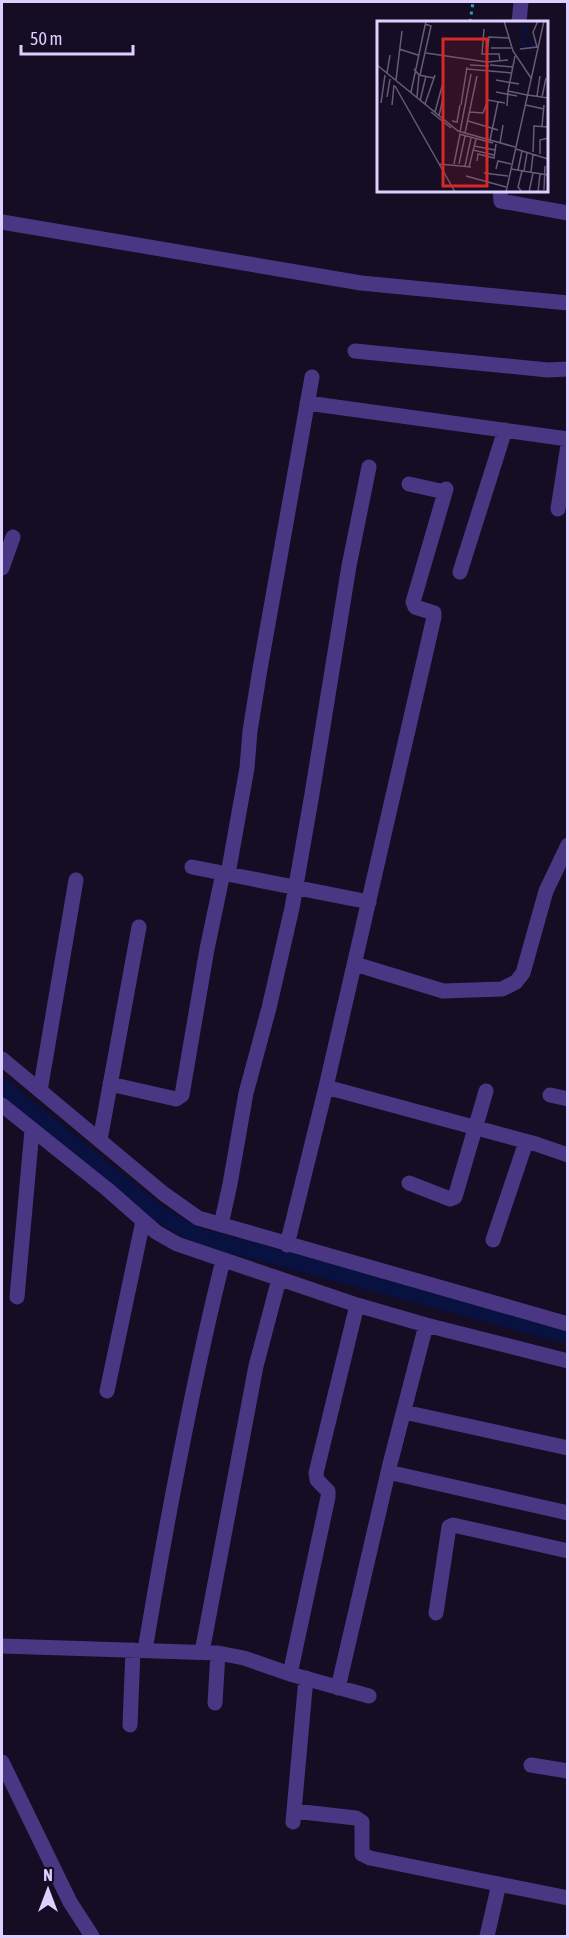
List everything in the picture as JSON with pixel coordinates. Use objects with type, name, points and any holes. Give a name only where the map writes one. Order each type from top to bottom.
[{"type":"street","points":[[519,21],[521,2]]},
{"type":"street","points":[[500,192],[501,201],[567,213]]},
{"type":"street","points":[[2,222],[361,283],[567,303]]},
{"type":"street","points":[[355,351],[548,370],[567,369]]},
{"type":"street","points":[[110,1084],[176,1099],[182,1095],[207,949],[248,768],[250,731],[260,669],[312,377]]},
{"type":"street","points":[[307,403],[567,439]]},
{"type":"street","points":[[460,572],[505,430]]},
{"type":"street","points":[[558,509],[567,445]]},
{"type":"street","points":[[221,1225],[246,1093],[269,1008],[296,887],[347,577],[369,467]]},
{"type":"street","points":[[286,1245],[355,964],[434,617],[434,613],[415,607],[412,602],[446,491],[409,484]]},
{"type":"street","points":[[3,559],[13,537]]},
{"type":"street","points":[[355,964],[443,991],[502,989],[516,982],[523,973],[542,902],[563,864],[567,845]]},
{"type":"street","points":[[192,867],[369,902]]},
{"type":"street","points":[[40,1090],[76,880]]},
{"type":"street","points":[[100,1140],[139,927]]},
{"type":"street","points":[[2,1059],[172,1200],[198,1218],[567,1324]]},
{"type":"street","points":[[326,1087],[567,1155]]},
{"type":"street","points":[[409,1183],[450,1199],[455,1197],[486,1091]]},
{"type":"street","points":[[550,1095],[567,1099]]},
{"type":"street","points":[[2,1105],[156,1232],[177,1244],[357,1305],[567,1361]]},
{"type":"street","points":[[17,1297],[32,1130]]},
{"type":"street","points":[[493,1240],[526,1142]]},
{"type":"street","points":[[107,1391],[143,1221]]},
{"type":"street","points":[[130,1725],[139,1650],[223,1260]]},
{"type":"street","points":[[215,1703],[210,1653],[256,1366],[279,1279]]},
{"type":"street","points":[[290,1674],[328,1497],[328,1491],[317,1480],[316,1473],[357,1305]]},
{"type":"street","points":[[338,1688],[388,1472],[426,1325]]},
{"type":"street","points":[[404,1412],[567,1448]]},
{"type":"street","points":[[388,1472],[567,1513]]},
{"type":"street","points":[[436,1613],[449,1527],[567,1551]]},
{"type":"street","points":[[2,1646],[210,1653],[244,1658],[290,1674],[369,1696]]},
{"type":"street","points":[[306,1678],[293,1817],[356,1818],[362,1822],[362,1854],[370,1858],[567,1898]]},
{"type":"street","points":[[2,1762],[70,1902],[92,1936]]},
{"type":"street","points":[[531,1765],[567,1771]]},
{"type":"street","points":[[487,1936],[499,1884]]},
{"type":"path","points":[[470,21],[473,2]]},
{"type":"waterway","points":[[2,1086],[158,1213],[192,1233],[568,1336]]}]
